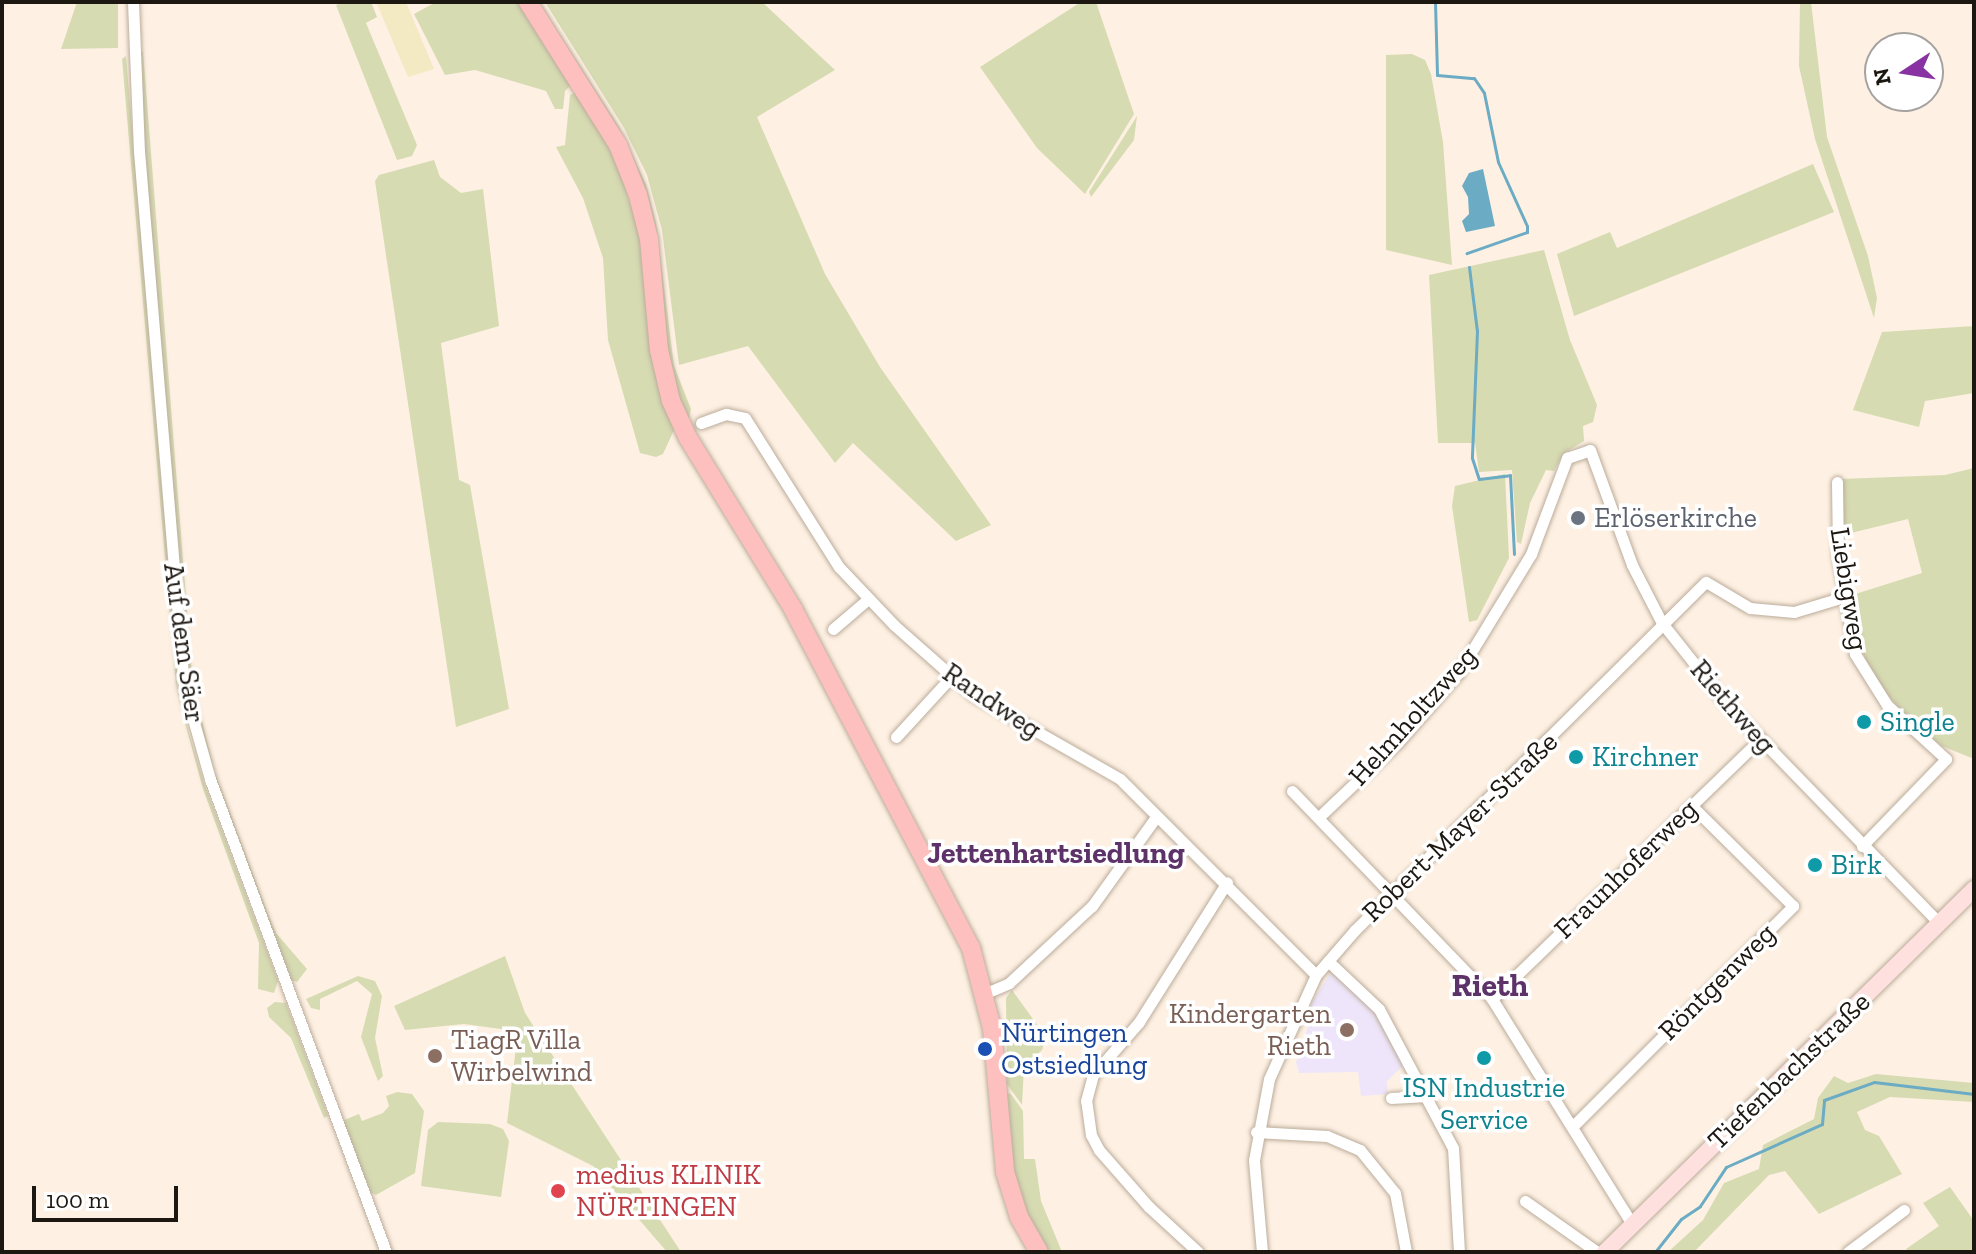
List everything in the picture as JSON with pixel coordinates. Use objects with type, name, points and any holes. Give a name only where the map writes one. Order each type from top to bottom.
[{"type":"main road","points":[[528,2],[618,145],[638,195],[649,239],[664,373],[688,438],[793,609],[971,948],[986,993],[1005,1172],[1019,1217],[1039,1252]]},
{"type":"street","name":"Auf dem Säer","points":[[133,2],[139,151],[184,687],[210,779],[386,1252]]},
{"type":"street","name":"Randweg","points":[[701,423],[736,414],[754,426],[815,532],[868,599],[950,678],[1120,779],[1156,817],[1227,882],[1316,975]]},
{"type":"street","name":"Riethweg","points":[[1590,450],[1632,565],[1662,623],[1760,739],[1939,923]]},
{"type":"street","name":"Helmholtzweg","points":[[1320,816],[1398,742],[1459,672],[1531,554],[1567,458],[1590,450]]},
{"type":"street","name":"Liebigweg","points":[[1837,482],[1844,597],[1855,654],[1873,687],[1946,759],[1862,846]]},
{"type":"street","name":"Robert-Mayer-Straße","points":[[1262,1252],[1256,1200],[1256,1132],[1279,1049],[1316,975],[1328,961],[1391,894],[1706,582],[1750,608],[1794,612],[1844,597]]},
{"type":"street","points":[[833,629],[868,599]]},
{"type":"street","points":[[896,737],[950,678]]},
{"type":"street","name":"Fraunhoferweg","points":[[1492,999],[1760,739]]},
{"type":"street","points":[[1292,791],[1320,816],[1492,999],[1574,1125],[1632,1224]]},
{"type":"street","name":"Röntgenweg","points":[[1574,1125],[1793,906],[1692,806]]},
{"type":"street","points":[[986,993],[1009,983],[1092,906],[1156,817]]},
{"type":"street","points":[[1198,1252],[1149,1207],[1099,1150],[1091,1135],[1086,1101],[1093,1075],[1139,1022],[1227,882]]},
{"type":"street","name":"Tiefenbachstraße","points":[[1605,1252],[1974,889]]},
{"type":"street","points":[[1328,961],[1379,1009],[1427,1096],[1456,1162],[1459,1252]]},
{"type":"street","points":[[1391,1098],[1427,1096]]},
{"type":"street","points":[[1256,1132],[1327,1136],[1367,1156],[1395,1193],[1406,1252]]},
{"type":"street","points":[[1525,1201],[1597,1252]]},
{"type":"street","points":[[1848,1252],[1904,1210]]},
{"type":"shaded area","name":"Kindergarten Rieth","points":[[1333,969],[1366,998],[1406,1063],[1387,1081],[1388,1094],[1361,1096],[1358,1072],[1299,1073],[1296,1062],[1309,1023],[1302,1018]]},
{"type":"green space","points":[[77,2],[118,2],[118,48],[61,49]]},
{"type":"green space","points":[[371,2],[377,17],[366,23],[417,145],[412,156],[397,160],[336,5]]},
{"type":"green space","points":[[436,2],[521,2],[571,85],[565,91],[563,109],[555,109],[546,91],[475,70],[445,75],[414,14]]},
{"type":"green space","points":[[534,2],[539,2],[619,127],[646,184],[656,223],[674,366],[691,409],[688,422],[672,388],[645,198]]},
{"type":"green space","points":[[545,2],[762,2],[835,70],[757,117],[825,274],[880,367],[991,525],[956,541],[853,443],[835,463],[748,346],[679,365],[662,230],[647,175],[624,128]]},
{"type":"green space","points":[[1081,2],[1096,2],[1134,114],[1085,194],[1037,148],[980,67]]},
{"type":"green space","points":[[1800,2],[1811,2],[1827,137],[1868,256],[1877,298],[1874,318],[1815,139],[1799,66]]},
{"type":"green space","points":[[143,51],[190,680],[142,133],[138,53]]},
{"type":"green space","points":[[1412,54],[1425,60],[1431,74],[1443,142],[1452,265],[1386,250],[1386,55]]},
{"type":"green space","points":[[126,56],[178,681],[176,685],[122,59]]},
{"type":"green space","points":[[577,92],[617,162],[644,248],[674,430],[663,454],[656,457],[640,453],[608,340],[603,258],[583,198],[556,147],[565,145],[570,95]]},
{"type":"green space","points":[[1137,116],[1134,140],[1091,197],[1089,192]]},
{"type":"green space","points":[[434,160],[440,177],[461,193],[483,189],[499,326],[441,343],[459,480],[470,485],[509,709],[456,727],[375,181],[379,175]]},
{"type":"green space","points":[[1813,164],[1834,212],[1574,316],[1557,254],[1610,232],[1617,248]]},
{"type":"green space","points":[[1544,250],[1570,340],[1597,405],[1593,422],[1583,426],[1584,441],[1563,454],[1554,471],[1546,470],[1530,503],[1521,544],[1517,542],[1512,470],[1479,472],[1475,443],[1438,443],[1429,275]]},
{"type":"green space","points":[[1974,326],[1974,393],[1925,401],[1919,427],[1853,410],[1882,332]]},
{"type":"green space","points":[[1974,468],[1974,759],[1942,746],[1910,720],[1880,687],[1859,646],[1849,596],[1922,573],[1908,519],[1843,535],[1841,479],[1945,475]]},
{"type":"green space","points":[[1505,474],[1509,558],[1477,620],[1469,622],[1452,506],[1455,486]]},
{"type":"green space","points":[[189,689],[195,691],[214,770],[276,933],[307,969],[297,982],[287,979],[209,770]]},
{"type":"green space","points":[[177,693],[204,783],[278,981],[274,993],[258,989],[259,943],[203,789]]},
{"type":"green space","points":[[505,956],[525,1013],[681,1252],[667,1252],[593,1166],[507,1123],[517,1038],[508,1030],[464,1024],[405,1030],[394,1006]]},
{"type":"green space","points":[[358,976],[375,981],[382,996],[375,1038],[383,1076],[378,1081],[361,1037],[372,994],[357,981],[320,999],[320,1010],[311,1008],[306,999]]},
{"type":"green space","points":[[1012,990],[1046,1037],[1042,1050],[1024,1067],[1022,1105],[1007,1084],[1006,998]]},
{"type":"green space","points":[[275,1002],[286,1003],[328,1116],[324,1118],[291,1038],[269,1017],[267,1008]]},
{"type":"green space","points":[[1876,1074],[1974,1083],[1974,1102],[1890,1097],[1857,1112],[1865,1130],[1879,1136],[1902,1174],[1819,1214],[1785,1171],[1769,1175],[1694,1252],[1668,1252],[1703,1220],[1724,1183],[1759,1169],[1763,1145],[1814,1119],[1818,1098],[1834,1076],[1848,1083]]},
{"type":"green space","points":[[397,1092],[412,1094],[424,1111],[415,1173],[376,1195],[370,1192],[342,1121],[359,1114],[362,1121],[383,1113],[389,1106],[386,1096]]},
{"type":"green space","points":[[1004,1093],[1011,1094],[1023,1111],[1024,1159],[1035,1159],[1041,1201],[1062,1252],[1046,1252],[1012,1188]]},
{"type":"green space","points":[[438,1122],[490,1124],[503,1129],[509,1141],[501,1197],[421,1186],[428,1130]]},
{"type":"green space","points":[[1950,1187],[1974,1221],[1974,1252],[1908,1252],[1906,1249],[1939,1226],[1923,1203]]},
{"type":"sand","points":[[376,2],[406,2],[434,69],[408,77]]},
{"type":"water","points":[[1483,169],[1495,226],[1466,232],[1462,221],[1469,214],[1468,197],[1462,186],[1469,173]]},
{"type":"waterway","points":[[1435,2],[1437,75],[1474,78],[1484,93],[1498,162],[1527,226],[1527,232],[1467,253]]},
{"type":"waterway","points":[[1469,267],[1477,331],[1472,458],[1479,479],[1510,475],[1514,554]]},
{"type":"waterway","points":[[1655,1252],[1681,1219],[1700,1206],[1726,1167],[1822,1124],[1824,1100],[1874,1082],[1974,1094]]},
{"type":"place","name":"Erlöserkirche","points":[[1578,518]]},
{"type":"place","name":"Single","points":[[1864,722]]},
{"type":"place","name":"Kirchner","points":[[1576,757]]},
{"type":"place","name":"Birk","points":[[1815,865]]},
{"type":"place","name":"Kindergarten Rieth","points":[[1347,1030]]},
{"type":"place","name":"Nürtingen Ostsiedlung","points":[[985,1049]]},
{"type":"place","name":"TiagR Villa Wirbelwind","points":[[435,1056]]},
{"type":"place","name":"ISN Industrie Service","points":[[1484,1058]]},
{"type":"place","name":"medius KLINIK NÜRTINGEN","points":[[558,1191]]},
{"type":"district","name":"Jettenhartsiedlung","points":[[1056,853]]},
{"type":"district","name":"Rieth","points":[[1490,985]]}]
